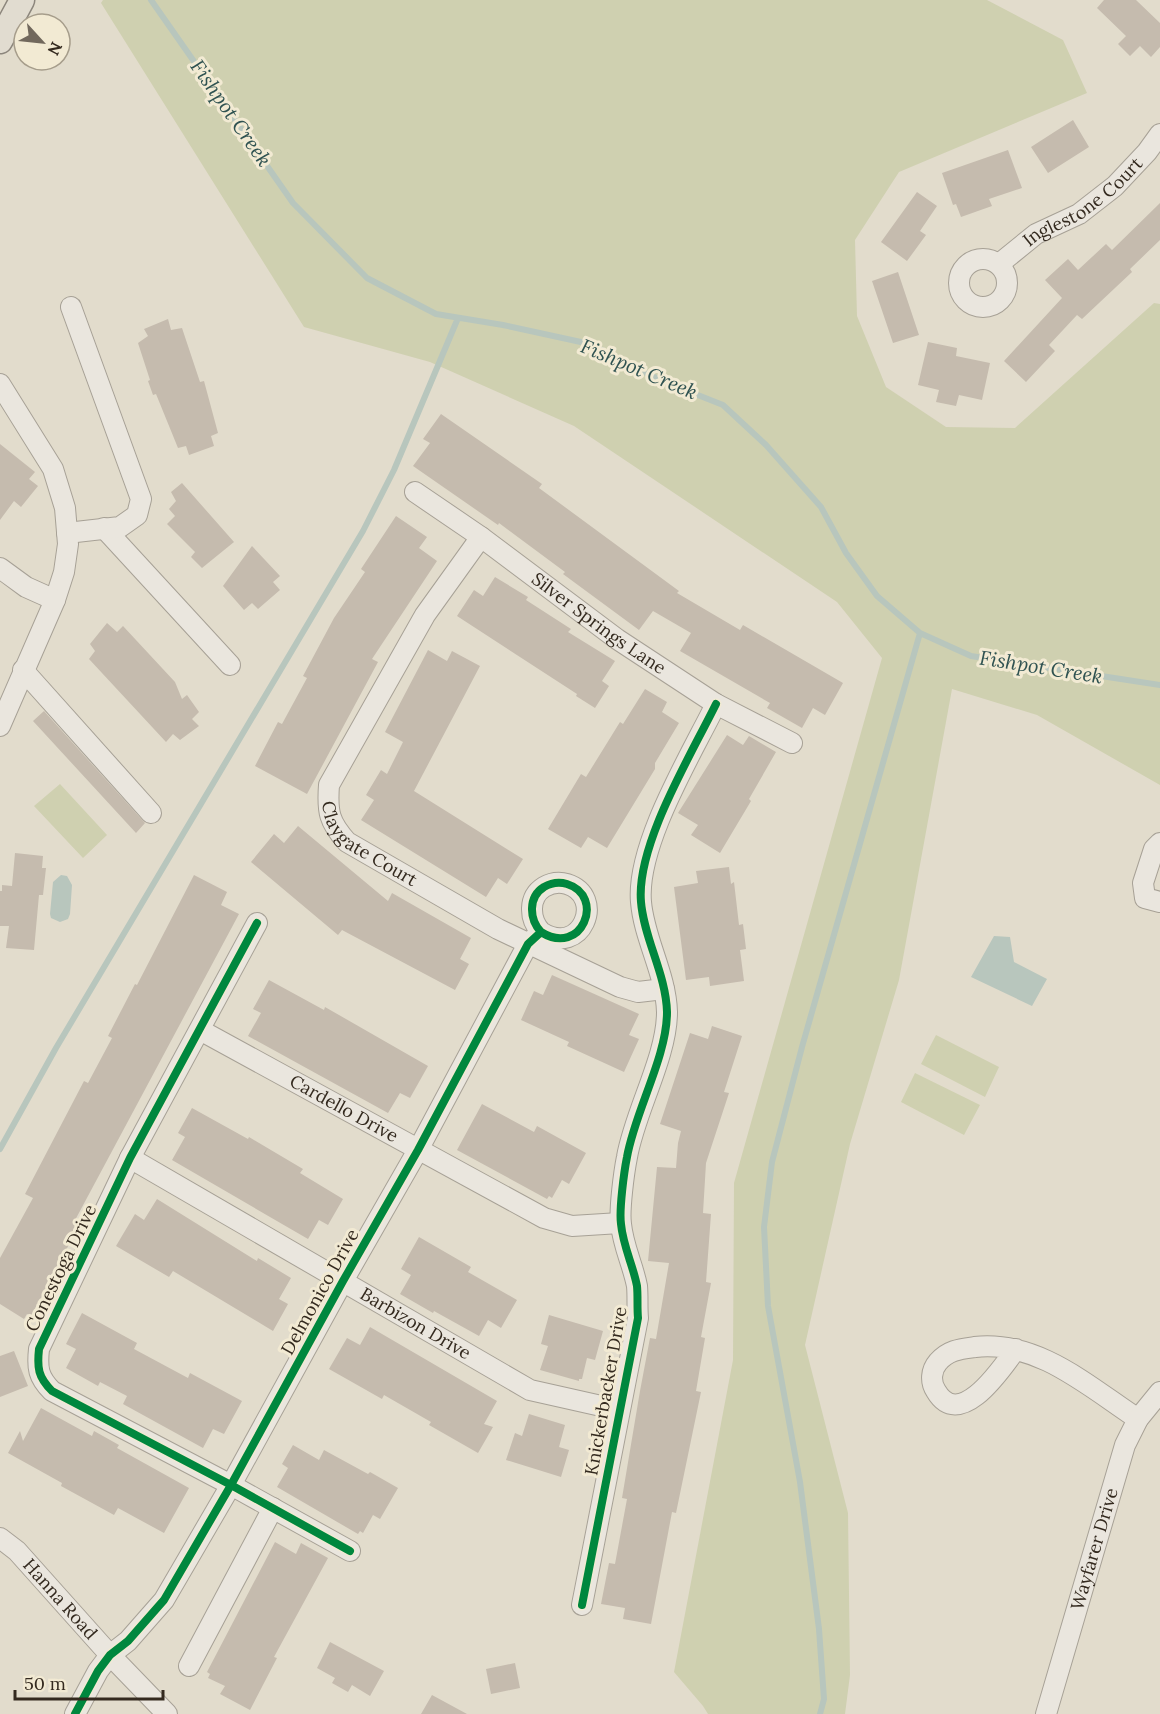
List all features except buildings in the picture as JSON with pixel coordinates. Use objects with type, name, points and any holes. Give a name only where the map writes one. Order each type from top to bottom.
[{"type":"main road","points":[[0,41],[22,0]]},
{"type":"street","name":"Inglestone Court","points":[[999,264],[1036,234],[1078,214],[1115,186],[1147,152],[1160,134]]},
{"type":"street","points":[[67,533],[120,527],[137,515],[141,499],[72,308]]},
{"type":"street","points":[[0,384],[54,469],[65,508],[68,544],[64,572],[55,600],[0,726]]},
{"type":"street","name":"Silver Springs Lane","points":[[415,492],[482,537],[617,639],[717,704],[792,743]]},
{"type":"street","points":[[104,528],[230,665]]},
{"type":"street","name":"Claygate Court","points":[[482,537],[419,626],[329,785],[328,806],[333,826],[347,842],[498,929],[534,938],[620,987],[638,992],[664,990]]},
{"type":"street","points":[[0,568],[26,586],[55,600]]},
{"type":"street","points":[[23,670],[151,813]]},
{"type":"street","name":"Knickerbacker Drive","points":[[582,1605],[638,1318],[637,1286],[627,1258],[620,1223],[627,1156],[663,1042],[667,1013],[664,990],[641,902],[643,876],[648,850],[659,820],[717,704]]},
{"type":"street","points":[[1160,843],[1154,849],[1143,883],[1145,898],[1160,902]]},
{"type":"street","name":"Conestoga Drive","points":[[257,923],[130,1158],[39,1348],[38,1365],[42,1381],[52,1391],[231,1485],[350,1551]]},
{"type":"street","name":"Delmonico Drive","points":[[75,1714],[98,1671],[110,1655],[128,1641],[164,1600],[231,1485],[534,938]]},
{"type":"street","name":"Cardello Drive","points":[[200,1029],[544,1218],[572,1226],[620,1223]]},
{"type":"street","name":"Barbizon Drive","points":[[130,1158],[530,1390],[619,1410]]},
{"type":"street","points":[[1016,1349],[1051,1362],[1138,1419]]},
{"type":"street","name":"Wayfarer Drive","points":[[1046,1714],[1125,1445],[1138,1419],[1160,1392]]},
{"type":"street","points":[[189,1666],[273,1508]]},
{"type":"street","name":"Hanna Road","points":[[0,1538],[17,1551],[110,1655],[167,1714]]},
{"type":"green space","points":[[103,0],[987,0],[1063,40],[1087,93],[899,172],[855,240],[857,316],[886,387],[946,427],[1015,428],[1154,303],[1160,304],[1160,785],[1037,715],[952,689],[899,980],[850,1144],[805,1345],[848,1513],[850,1675],[845,1714],[708,1714],[674,1672],[733,1360],[734,1183],[882,658],[837,602],[574,426],[430,362],[304,327],[101,3]]},
{"type":"green space","points":[[60,784],[107,835],[83,858],[34,806]]},
{"type":"green space","points":[[936,1035],[999,1067],[985,1097],[921,1064]]},
{"type":"green space","points":[[915,1073],[980,1105],[964,1135],[901,1102]]},
{"type":"shaded area","points":[[61,875],[67,876],[72,885],[70,914],[68,919],[60,922],[51,918],[50,914],[53,882]]},
{"type":"shaded area","points":[[994,936],[1010,937],[1014,962],[1047,979],[1032,1006],[971,977]]},
{"type":"waterway","name":"Fishpot Creek","points":[[151,0],[293,203],[367,278],[436,314],[503,325],[590,344],[660,380],[723,405],[766,445],[821,507],[846,553],[877,596],[920,633],[971,656],[1160,685]]},
{"type":"waterway","points":[[0,1149],[56,1048],[363,531],[394,470],[458,318]]},
{"type":"waterway","points":[[820,1714],[824,1699],[819,1629],[800,1482],[768,1306],[764,1227],[772,1162],[802,1047],[920,633]]},
{"type":"cycle path","points":[[582,1605],[638,1318],[637,1286],[621,1224],[621,1201],[627,1157],[666,1029],[666,998],[643,916],[642,879],[647,854],[667,801],[716,704]]},
{"type":"cycle path","points":[[75,1714],[98,1671],[110,1655],[128,1641],[164,1600],[231,1485],[418,1150],[528,944],[541,932],[555,938],[568,937],[578,931],[584,922],[587,911],[585,900],[579,891],[567,884],[558,883],[539,891],[533,902],[532,915],[541,932]]},
{"type":"cycle path","points":[[257,923],[130,1158],[39,1349],[38,1362],[41,1377],[52,1391],[231,1485],[350,1551]]}]
